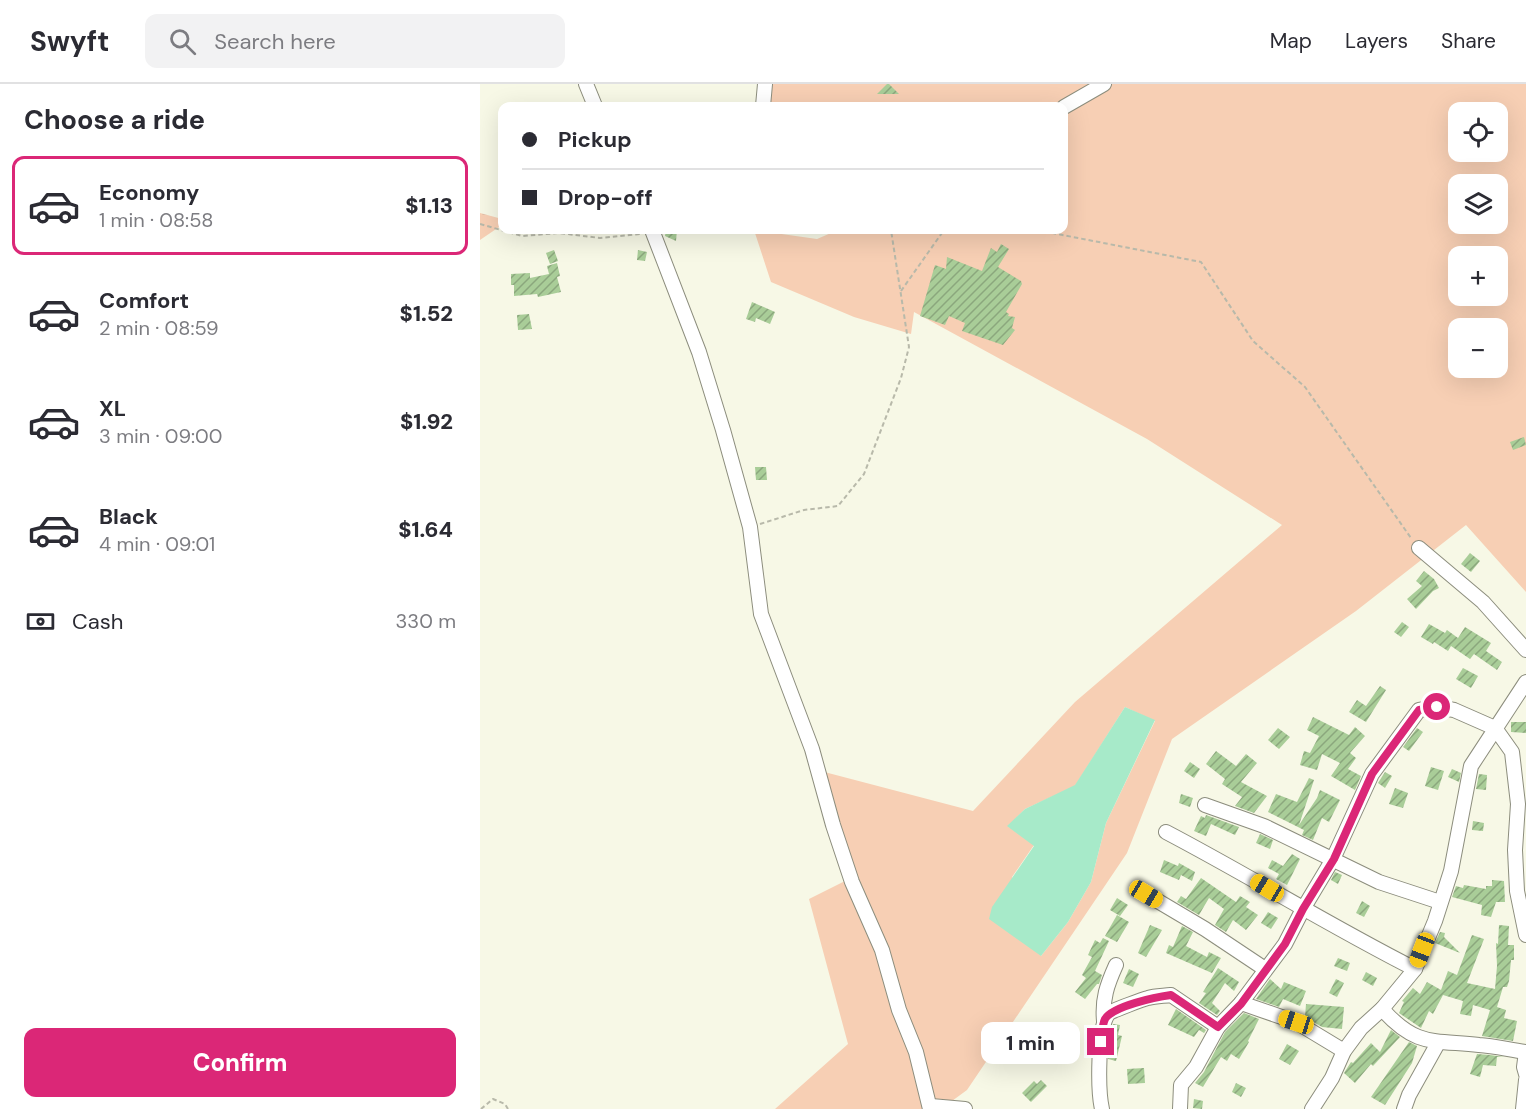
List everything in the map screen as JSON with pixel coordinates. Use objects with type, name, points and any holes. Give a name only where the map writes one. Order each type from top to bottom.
[{"type":"street","points":[[586,84],[593,102]]},
{"type":"street","points":[[763,102],[765,84]]},
{"type":"street","points":[[1068,105],[1104,84]]},
{"type":"street","points":[[653,234],[699,352],[750,527],[761,614],[812,749],[852,882],[882,950],[899,1010],[916,1052],[931,1108],[965,1109]]},
{"type":"street","points":[[1419,548],[1483,602],[1526,650]]},
{"type":"street","points":[[1312,1109],[1332,1077],[1344,1050],[1415,969],[1452,871],[1471,766],[1526,682]]},
{"type":"street","points":[[1180,1109],[1181,1085],[1196,1068],[1218,1027],[1241,1004],[1285,944],[1303,909],[1334,859],[1372,774],[1419,710],[1437,707],[1454,710],[1495,728],[1512,752],[1518,804],[1515,850],[1517,891],[1526,935]]},
{"type":"street","points":[[1205,805],[1264,826],[1379,882],[1440,902]]},
{"type":"street","points":[[1166,832],[1415,969]]},
{"type":"street","points":[[1146,894],[1205,929],[1265,969]]},
{"type":"street","points":[[1102,1109],[1099,1063],[1104,1021],[1102,1005],[1105,988],[1116,965]]},
{"type":"street","points":[[1104,1021],[1110,1012],[1148,998],[1171,995],[1218,1027]]},
{"type":"street","points":[[1241,1004],[1296,1022],[1344,1050]]},
{"type":"street","points":[[1382,1009],[1393,1022],[1412,1035],[1438,1043],[1480,1045],[1526,1052],[1524,1067],[1526,1074]]},
{"type":"street","points":[[1404,1109],[1409,1095],[1438,1043]]},
{"type":"street","points":[[1523,1109],[1526,1080]]},
{"type":"path","points":[[480,224],[498,229]]},
{"type":"path","points":[[515,234],[522,236],[547,234]]},
{"type":"path","points":[[567,234],[600,238],[630,234]]},
{"type":"path","points":[[750,527],[804,510],[838,506],[864,474],[901,378],[909,347],[892,234]]},
{"type":"path","points":[[900,292],[941,234]]},
{"type":"path","points":[[1058,234],[1201,262],[1253,341],[1305,387],[1419,548]]},
{"type":"path","points":[[481,1109],[493,1099],[505,1104],[508,1109]]},
{"type":"green space","points":[[769,84],[1526,84],[1526,592],[1466,525],[1356,611],[1172,739],[1127,853],[967,1090],[941,1109],[775,1109],[848,1044],[809,899],[845,881],[813,769],[973,811],[1075,702],[1282,525],[1147,439],[914,312],[911,334],[854,317],[771,282],[755,234],[782,234],[817,239],[829,234],[1068,234],[1068,102],[767,102]],"holes":[[[1125,707],[1155,721],[1106,823],[1091,882],[1068,922],[1041,956],[1012,877],[1034,845],[1008,826],[1025,809],[1075,786]]]},
{"type":"green space","points":[[480,213],[498,218],[498,228],[480,240]]},
{"type":"shaded area","points":[[1125,707],[1155,720],[1106,823],[1091,882],[1068,922],[1041,956],[989,919],[992,907],[1034,846],[1007,826],[1025,809],[1075,785]]},
{"type":"building","points":[[889,84],[899,94],[877,94]]},
{"type":"building","points":[[665,234],[677,234],[676,241],[665,236]]},
{"type":"building","points":[[1001,244],[1009,249],[998,267],[1021,281],[1022,284],[1006,312],[1008,316],[1015,317],[1012,328],[1015,330],[1003,345],[962,331],[965,323],[949,316],[945,325],[920,316],[935,265],[946,269],[947,257],[982,271],[991,248],[997,252]]},
{"type":"building","points":[[554,250],[558,261],[550,264],[546,253]]},
{"type":"building","points":[[638,250],[647,252],[645,261],[637,260]]},
{"type":"building","points":[[557,263],[560,276],[557,277],[561,292],[538,297],[537,294],[514,296],[511,274],[530,273],[530,278],[549,274],[547,266]]},
{"type":"building","points":[[752,302],[775,312],[770,324],[756,318],[755,322],[746,319]]},
{"type":"building","points":[[529,314],[532,329],[518,330],[517,315]]},
{"type":"building","points":[[1524,437],[1526,445],[1513,450],[1510,442]]},
{"type":"building","points":[[755,467],[766,467],[767,480],[756,480]]},
{"type":"building","points":[[1470,553],[1480,561],[1471,572],[1461,564]]},
{"type":"building","points":[[1424,571],[1434,579],[1439,588],[1433,591],[1416,609],[1407,599],[1422,586],[1416,581]]},
{"type":"building","points":[[1402,622],[1409,627],[1401,637],[1394,632]]},
{"type":"building","points":[[1429,624],[1445,633],[1447,630],[1458,638],[1465,627],[1491,643],[1486,651],[1502,662],[1497,670],[1474,654],[1470,659],[1451,646],[1448,651],[1434,642],[1433,644],[1421,637]]},
{"type":"building","points":[[1463,668],[1478,676],[1471,688],[1456,679]]},
{"type":"building","points":[[1380,686],[1386,690],[1366,722],[1349,712],[1357,700],[1366,706]]},
{"type":"building","points":[[1313,717],[1349,735],[1355,727],[1365,736],[1350,753],[1356,758],[1348,769],[1361,776],[1355,790],[1331,776],[1340,763],[1322,754],[1317,770],[1300,765],[1304,751],[1310,753],[1319,736],[1307,730]]},
{"type":"building","points":[[1511,722],[1526,722],[1526,733],[1511,732]]},
{"type":"building","points":[[1278,728],[1290,737],[1279,749],[1268,740]]},
{"type":"building","points":[[1417,728],[1423,732],[1409,751],[1403,747]]},
{"type":"building","points":[[1216,751],[1236,766],[1246,754],[1257,763],[1241,782],[1267,796],[1254,813],[1235,806],[1242,797],[1222,784],[1225,779],[1206,764]]},
{"type":"building","points":[[1190,762],[1200,769],[1194,778],[1184,771]]},
{"type":"building","points":[[1431,767],[1444,771],[1438,790],[1425,786]]},
{"type":"building","points":[[1452,769],[1461,773],[1459,782],[1448,777]]},
{"type":"building","points":[[1385,772],[1392,776],[1385,788],[1378,783]]},
{"type":"building","points":[[1479,774],[1487,775],[1486,790],[1476,789]]},
{"type":"building","points":[[1309,778],[1314,780],[1299,825],[1320,790],[1340,800],[1329,822],[1322,818],[1313,840],[1302,835],[1304,830],[1268,812],[1276,794],[1297,802]]},
{"type":"building","points":[[1395,788],[1408,793],[1403,808],[1389,804]]},
{"type":"building","points":[[1181,794],[1193,798],[1190,807],[1179,803]]},
{"type":"building","points":[[1206,815],[1239,827],[1235,835],[1211,824],[1206,836],[1194,831],[1201,816],[1205,818]]},
{"type":"building","points":[[1473,821],[1484,823],[1483,831],[1472,830]]},
{"type":"building","points":[[1260,834],[1273,840],[1270,849],[1256,843]]},
{"type":"building","points":[[1292,854],[1300,859],[1287,885],[1276,879],[1279,874],[1268,868],[1272,860],[1283,866]]},
{"type":"building","points":[[1164,860],[1178,866],[1179,863],[1195,872],[1192,881],[1181,875],[1179,880],[1160,872]]},
{"type":"building","points":[[1335,872],[1342,875],[1338,884],[1331,880]]},
{"type":"building","points":[[1201,878],[1236,902],[1240,896],[1250,902],[1246,907],[1258,915],[1246,930],[1233,920],[1226,932],[1215,925],[1224,909],[1209,898],[1199,915],[1177,902],[1181,896],[1186,899]]},
{"type":"building","points":[[1492,880],[1504,881],[1505,902],[1496,902],[1491,917],[1481,915],[1482,905],[1452,897],[1456,886],[1486,889],[1486,886],[1492,886]]},
{"type":"building","points":[[1117,898],[1128,905],[1120,916],[1110,910]]},
{"type":"building","points":[[1362,901],[1370,906],[1364,917],[1356,913]]},
{"type":"building","points":[[1268,912],[1278,918],[1271,929],[1261,923]]},
{"type":"building","points":[[1117,915],[1129,922],[1117,942],[1105,936]]},
{"type":"building","points":[[1150,925],[1162,930],[1146,957],[1138,953]]},
{"type":"building","points":[[1499,925],[1509,926],[1508,945],[1514,945],[1514,960],[1511,960],[1509,981],[1507,987],[1503,987],[1497,1007],[1506,1010],[1504,1018],[1517,1021],[1513,1041],[1482,1036],[1490,1010],[1473,1005],[1471,1016],[1460,1014],[1463,1001],[1443,995],[1433,1014],[1429,1011],[1421,1028],[1399,1013],[1404,1002],[1402,1001],[1413,988],[1420,994],[1427,982],[1441,990],[1448,971],[1457,975],[1472,935],[1484,939],[1467,983],[1495,989],[1496,943],[1498,944]]},
{"type":"building","points":[[1182,926],[1193,932],[1186,946],[1207,957],[1209,952],[1221,958],[1212,973],[1166,953],[1169,945],[1173,947]]},
{"type":"building","points":[[1440,932],[1445,933],[1444,937],[1460,953],[1435,943]]},
{"type":"building","points":[[1103,938],[1109,941],[1095,971],[1102,975],[1099,984],[1085,999],[1075,992],[1086,978],[1082,975],[1092,957],[1088,955],[1095,940],[1100,943]]},
{"type":"building","points":[[1338,958],[1350,963],[1347,971],[1334,966]]},
{"type":"building","points":[[1218,968],[1239,982],[1234,991],[1225,983],[1212,1003],[1220,1011],[1217,1015],[1199,1003]]},
{"type":"building","points":[[1129,969],[1139,974],[1133,987],[1123,983]]},
{"type":"building","points":[[1366,972],[1377,978],[1373,986],[1362,980]]},
{"type":"building","points":[[1270,979],[1281,989],[1284,982],[1306,991],[1300,1006],[1283,999],[1279,1007],[1256,999]]},
{"type":"building","points":[[1336,979],[1344,983],[1337,997],[1329,993]]},
{"type":"building","points":[[1306,1004],[1344,1007],[1342,1029],[1322,1027],[1305,1017]]},
{"type":"building","points":[[1176,1009],[1206,1030],[1204,1033],[1199,1030],[1194,1037],[1168,1025]]},
{"type":"building","points":[[1244,1013],[1259,1019],[1239,1059],[1231,1054],[1227,1061],[1221,1057],[1203,1087],[1195,1083],[1204,1072],[1225,1032]]},
{"type":"building","points":[[1113,1024],[1120,1025],[1118,1035],[1122,1036],[1116,1061],[1108,1059]]},
{"type":"building","points":[[1391,1030],[1400,1037],[1373,1066],[1371,1064],[1355,1083],[1344,1073],[1351,1062],[1353,1063],[1371,1043],[1380,1052]]},
{"type":"building","points":[[1409,1042],[1417,1046],[1412,1063],[1385,1105],[1371,1097]]},
{"type":"building","points":[[1287,1044],[1299,1051],[1290,1065],[1279,1059]]},
{"type":"building","points":[[1477,1054],[1504,1057],[1497,1057],[1496,1066],[1483,1065],[1480,1077],[1470,1074]]},
{"type":"building","points":[[1144,1068],[1145,1083],[1128,1084],[1127,1069]]},
{"type":"building","points":[[1041,1080],[1047,1086],[1031,1102],[1022,1093],[1034,1081],[1037,1084]]},
{"type":"building","points":[[1236,1083],[1246,1088],[1241,1097],[1232,1092]]},
{"type":"building","points":[[1194,1099],[1203,1101],[1202,1109],[1193,1108]]},
{"type":"route","points":[[1101,1042],[1104,1021],[1110,1012],[1148,998],[1171,995],[1218,1027],[1241,1004],[1285,944],[1303,909],[1334,859],[1372,774],[1419,710],[1437,707]]}]
